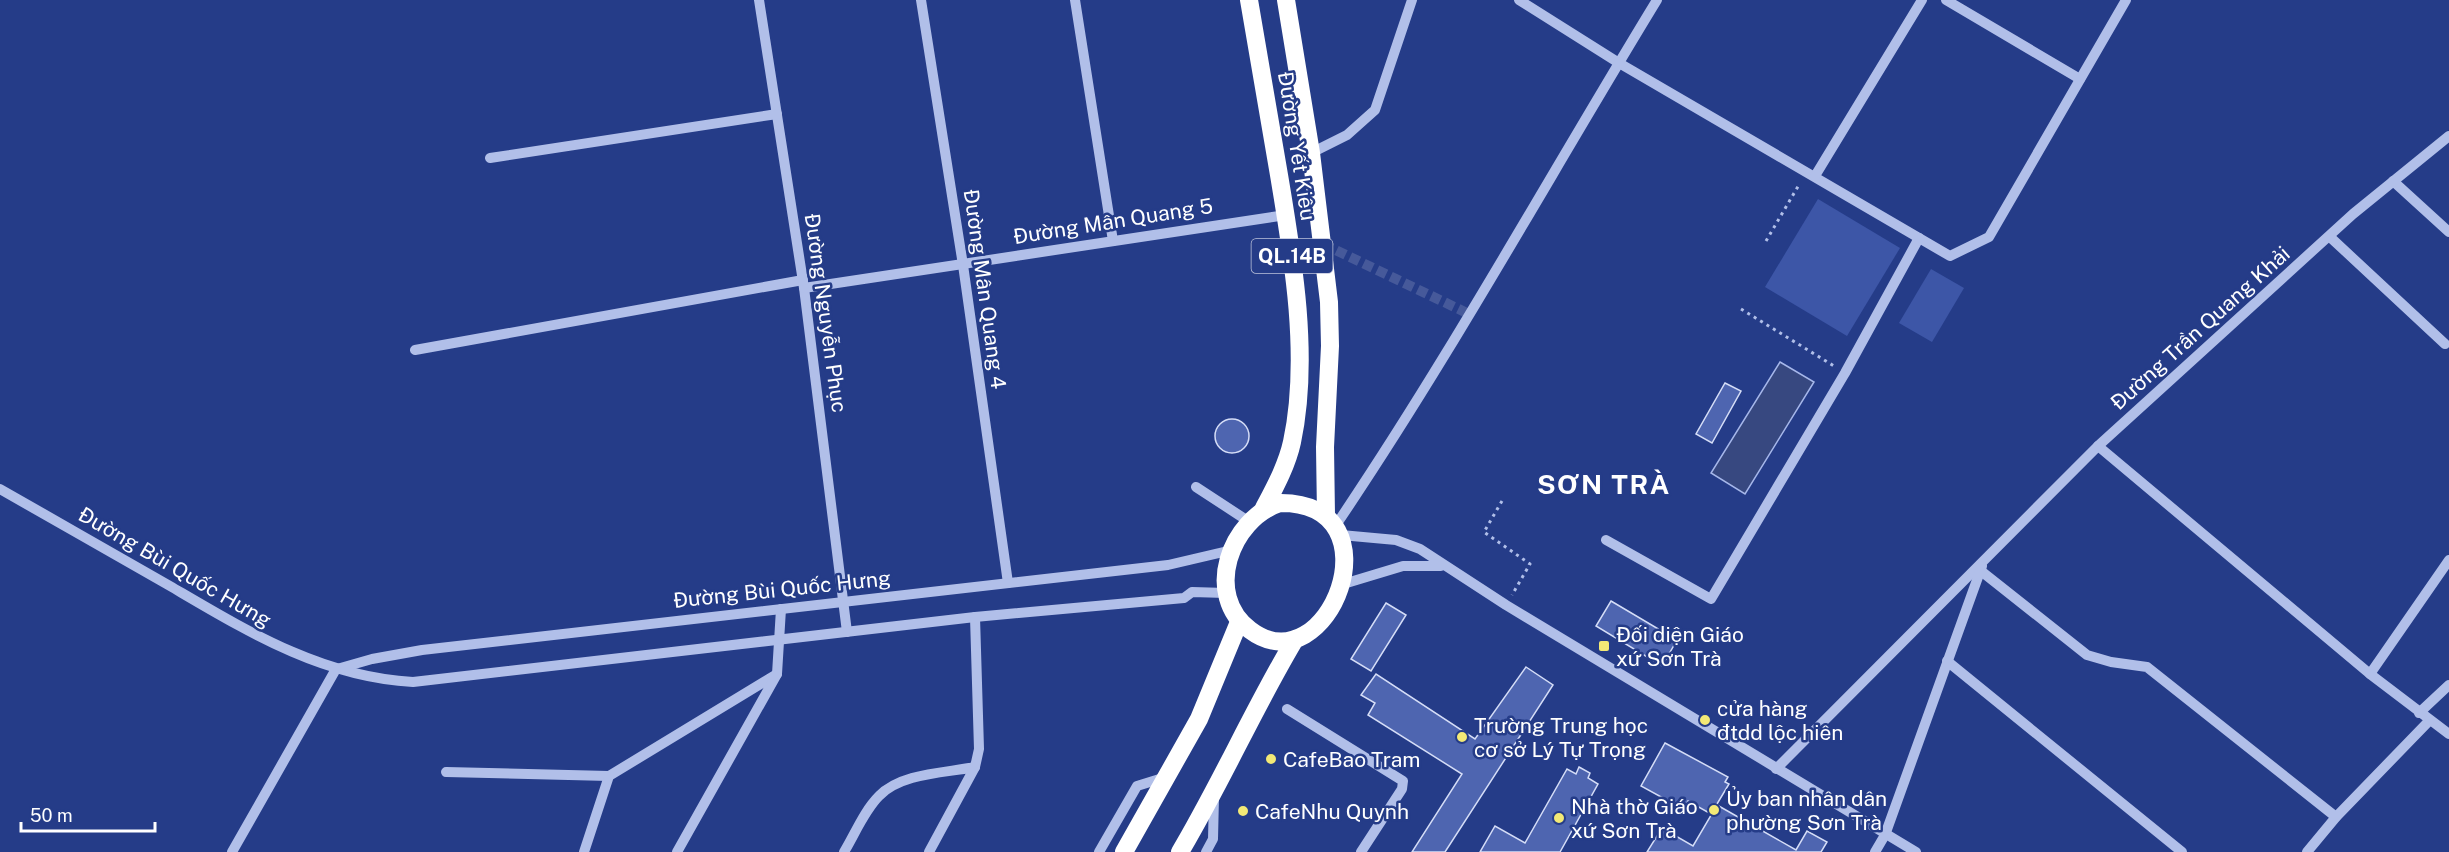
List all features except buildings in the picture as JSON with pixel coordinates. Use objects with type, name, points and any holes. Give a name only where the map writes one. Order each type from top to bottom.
[{"type":"highway","name":"Đường Yết Kiêu","points":[[1250,0],[1286,215],[1295,280],[1300,347],[1295,419],[1289,453],[1264,508]]},
{"type":"highway","name":"Đường Yết Kiêu","points":[[1286,0],[1311,153],[1329,302],[1330,346],[1325,447],[1334,525]]},
{"type":"highway","points":[[1280,503],[1296,503],[1334,525],[1344,549],[1340,585],[1332,604],[1317,628],[1294,641],[1275,641],[1239,622],[1226,593],[1226,573],[1232,550],[1248,521],[1264,508],[1280,503]]},
{"type":"highway","points":[[1124,852],[1198,719],[1239,622]]},
{"type":"highway","points":[[1180,852],[1214,795],[1262,696],[1294,641]]},
{"type":"street","name":"Đường Nguyễn Phục","points":[[759,0],[803,284],[847,632]]},
{"type":"street","name":"Đường Mân Quang 4","points":[[921,0],[963,265],[1008,583]]},
{"type":"street","points":[[1075,0],[1113,241]]},
{"type":"street","points":[[1311,153],[1347,135],[1375,110],[1412,0]]},
{"type":"street","points":[[1519,0],[1619,63],[1950,256],[1989,237],[2126,0]]},
{"type":"street","points":[[1657,0],[1451,344],[1378,462],[1334,525],[1420,549],[1441,566],[1916,852]]},
{"type":"street","points":[[1811,174],[1922,0]]},
{"type":"street","points":[[1946,0],[2080,79]]},
{"type":"street","points":[[490,159],[777,114]]},
{"type":"street","name":"Đường Trần Quang Khải","points":[[1776,769],[2098,446],[2330,237],[2449,136]]},
{"type":"street","points":[[2393,182],[2449,232]]},
{"type":"street","name":"Đường Mân Quang 5","points":[[415,350],[803,284],[963,265],[1286,215]]},
{"type":"street","points":[[2330,237],[2445,344]]},
{"type":"street","points":[[1606,540],[1711,599],[1845,373],[1919,238]]},
{"type":"street","points":[[2098,446],[2370,674],[2449,734]]},
{"type":"street","points":[[1196,487],[1248,521]]},
{"type":"street","name":"Đường Bùi Quốc Hưng","points":[[0,489],[270,644],[336,669],[368,677],[413,682],[975,618],[1184,598],[1192,592],[1226,593]]},
{"type":"street","name":"Đường Bùi Quốc Hưng","points":[[336,669],[372,658],[422,650],[1168,565],[1232,550]]},
{"type":"street","name":"Đường Trần Quang Khải","points":[[1875,852],[1886,835],[1985,557]]},
{"type":"street","points":[[2370,674],[2449,560]]},
{"type":"street","points":[[1340,585],[1403,566],[1441,566]]},
{"type":"street","points":[[1981,571],[2087,654],[2111,662],[2147,667],[2336,817]]},
{"type":"street","points":[[677,852],[777,674],[782,609]]},
{"type":"street","points":[[929,852],[975,767],[981,732],[975,618]]},
{"type":"street","points":[[1947,661],[2053,744],[2182,852]]},
{"type":"street","points":[[232,852],[336,669]]},
{"type":"street","points":[[446,772],[609,776],[777,674]]},
{"type":"street","points":[[2419,713],[2449,685]]},
{"type":"street","points":[[1287,710],[1403,781],[1402,789],[1361,852]]},
{"type":"street","points":[[2307,852],[2336,817],[2429,721]]},
{"type":"street","points":[[844,852],[877,798],[889,787],[902,781],[975,767]]},
{"type":"street","points":[[584,852],[609,776]]},
{"type":"street","points":[[1099,852],[1137,786],[1166,777]]},
{"type":"street","points":[[1206,852],[1213,839],[1214,795]]},
{"type":"path","points":[[1766,241],[1811,174]]},
{"type":"path","points":[[1741,309],[1845,373]]},
{"type":"path","points":[[1502,501],[1484,532],[1530,564],[1506,605]]},
{"type":"shaded area","points":[[1818,199],[1900,248],[1847,336],[1765,287]]},
{"type":"shaded area","points":[[1931,269],[1964,288],[1932,342],[1899,323]]},
{"type":"shaded area","points":[[1780,362],[1814,382],[1745,494],[1711,473]]},
{"type":"tunnel","points":[[1323,244],[1469,314]]},
{"type":"place","name":"Đối diện Giáo xứ Sơn Trà","points":[[1604,646]]},
{"type":"place","name":"cửa hàng đtdd lộc hiên","points":[[1705,720]]},
{"type":"place","name":"Trường Trung học cơ sở Lý Tự Trọng","points":[[1462,737]]},
{"type":"place","name":"CafeBao Tram","points":[[1271,759]]},
{"type":"place","name":"Ủy ban nhân dân phường Sơn Trà","points":[[1714,810]]},
{"type":"place","name":"CafeNhu Quynh","points":[[1243,811]]},
{"type":"place","name":"Nhà thờ Giáo xứ Sơn Trà","points":[[1559,818]]},
{"type":"district","name":"SƠN TRÀ","points":[[1604,484]]}]
